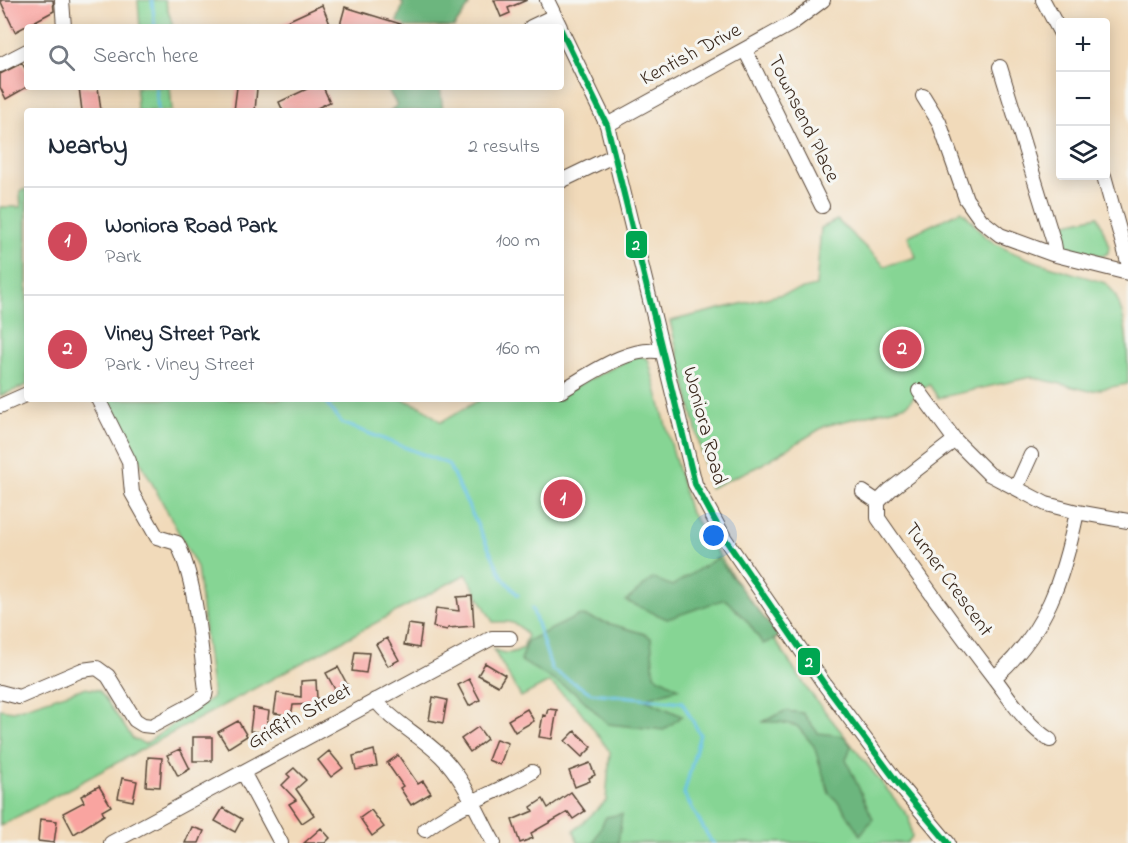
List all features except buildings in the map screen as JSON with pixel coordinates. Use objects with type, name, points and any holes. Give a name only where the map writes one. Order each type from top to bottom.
[{"type":"street","points":[[62,0],[64,24]]},
{"type":"street","name":"Woniora Road","points":[[547,0],[558,24]]},
{"type":"street","name":"Kentish Drive","points":[[607,125],[791,24],[823,0]]},
{"type":"street","points":[[1043,0],[1056,24]]},
{"type":"street","name":"Woniora Road","points":[[564,36],[607,125],[695,484],[725,539],[825,685],[941,841]]},
{"type":"street","name":"Townsend Place","points":[[746,50],[822,206]]},
{"type":"street","points":[[0,65],[24,53]]},
{"type":"street","points":[[1000,67],[1056,255]]},
{"type":"street","points":[[923,96],[939,122],[966,199],[981,220],[1000,235],[1056,255],[1128,273]]},
{"type":"street","points":[[564,180],[615,155]]},
{"type":"street","points":[[1105,180],[1128,262]]},
{"type":"street","points":[[564,389],[596,370],[638,352],[652,349],[662,352]]},
{"type":"street","points":[[919,391],[955,440],[989,474],[1046,504],[1128,521]]},
{"type":"street","points":[[0,406],[24,395]]},
{"type":"street","points":[[0,692],[19,697],[82,670],[97,668],[108,676],[135,720],[143,725],[152,726],[205,696],[190,576],[183,555],[177,543],[157,537],[132,493],[129,461],[100,402]]},
{"type":"street","points":[[863,492],[878,502],[955,440]]},
{"type":"street","points":[[1016,488],[1031,455]]},
{"type":"street","name":"Turner Crescent","points":[[878,502],[878,518],[959,635],[1020,712],[1040,734],[1050,740]]},
{"type":"street","points":[[994,678],[1006,668],[1029,640],[1055,594],[1068,554],[1077,512]]},
{"type":"street","name":"Griffith Street","points":[[111,843],[492,638],[510,638]]},
{"type":"street","points":[[375,700],[396,722],[443,757],[494,843]]},
{"type":"street","points":[[243,772],[281,843]]},
{"type":"street","points":[[425,830],[443,816],[472,804],[532,772]]},
{"type":"green space","points":[[138,0],[165,0],[172,24],[140,24]]},
{"type":"green space","points":[[401,0],[466,0],[469,6],[456,24],[396,24],[403,5]]},
{"type":"green space","points":[[136,90],[170,90],[172,108],[137,108]]},
{"type":"green space","points":[[388,90],[440,90],[443,108],[394,108],[397,105]]},
{"type":"green space","points":[[24,190],[24,386],[0,396],[0,207],[21,207],[20,191]]},
{"type":"green space","points":[[961,211],[983,235],[999,246],[1044,264],[1105,283],[1113,291],[1125,328],[1128,384],[1090,391],[1031,377],[938,398],[929,384],[919,391],[907,405],[825,426],[759,466],[710,488],[670,321],[816,286],[821,228],[837,220],[885,266],[916,257],[908,236]]},
{"type":"green space","points":[[1098,216],[1109,246],[1108,253],[1103,256],[1058,245],[1054,226]]},
{"type":"green space","points":[[638,355],[648,359],[689,510],[808,690],[909,817],[912,837],[907,843],[578,843],[574,831],[606,801],[610,752],[579,709],[549,682],[521,697],[493,649],[505,653],[515,652],[523,648],[527,636],[520,627],[513,623],[493,622],[466,574],[0,826],[0,709],[13,711],[84,688],[99,690],[133,739],[145,744],[213,697],[197,567],[109,402],[410,402],[422,407],[441,422],[476,402],[564,402],[564,392]]},
{"type":"green space","points":[[717,558],[779,637],[763,644],[747,621],[725,599],[667,619],[626,601],[653,578],[672,586]]},
{"type":"green space","points":[[580,615],[645,634],[651,638],[654,675],[679,688],[644,699],[682,716],[664,730],[608,724],[577,694],[521,661],[527,641]]},
{"type":"green space","points":[[785,711],[803,713],[818,733],[844,736],[851,746],[846,760],[873,819],[860,835],[841,805],[829,793],[814,746],[797,726],[780,722],[762,722]]},
{"type":"green space","points":[[622,814],[618,843],[593,843],[606,817]]},
{"type":"waterway","points":[[152,0],[155,24]]},
{"type":"waterway","points":[[156,90],[158,108]]},
{"type":"waterway","points":[[325,402],[342,423],[448,464],[503,578],[518,595]]},
{"type":"waterway","points":[[532,608],[552,670],[591,693],[682,702],[700,734],[684,794],[714,843]]},
{"type":"transit line","name":"2","points":[[564,36],[607,125],[695,484],[725,539],[825,685],[900,786],[948,843]]},
{"type":"place","name":"Viney Street Park","points":[[902,349]]},
{"type":"place","name":"Woniora Road Park","points":[[563,499]]}]
